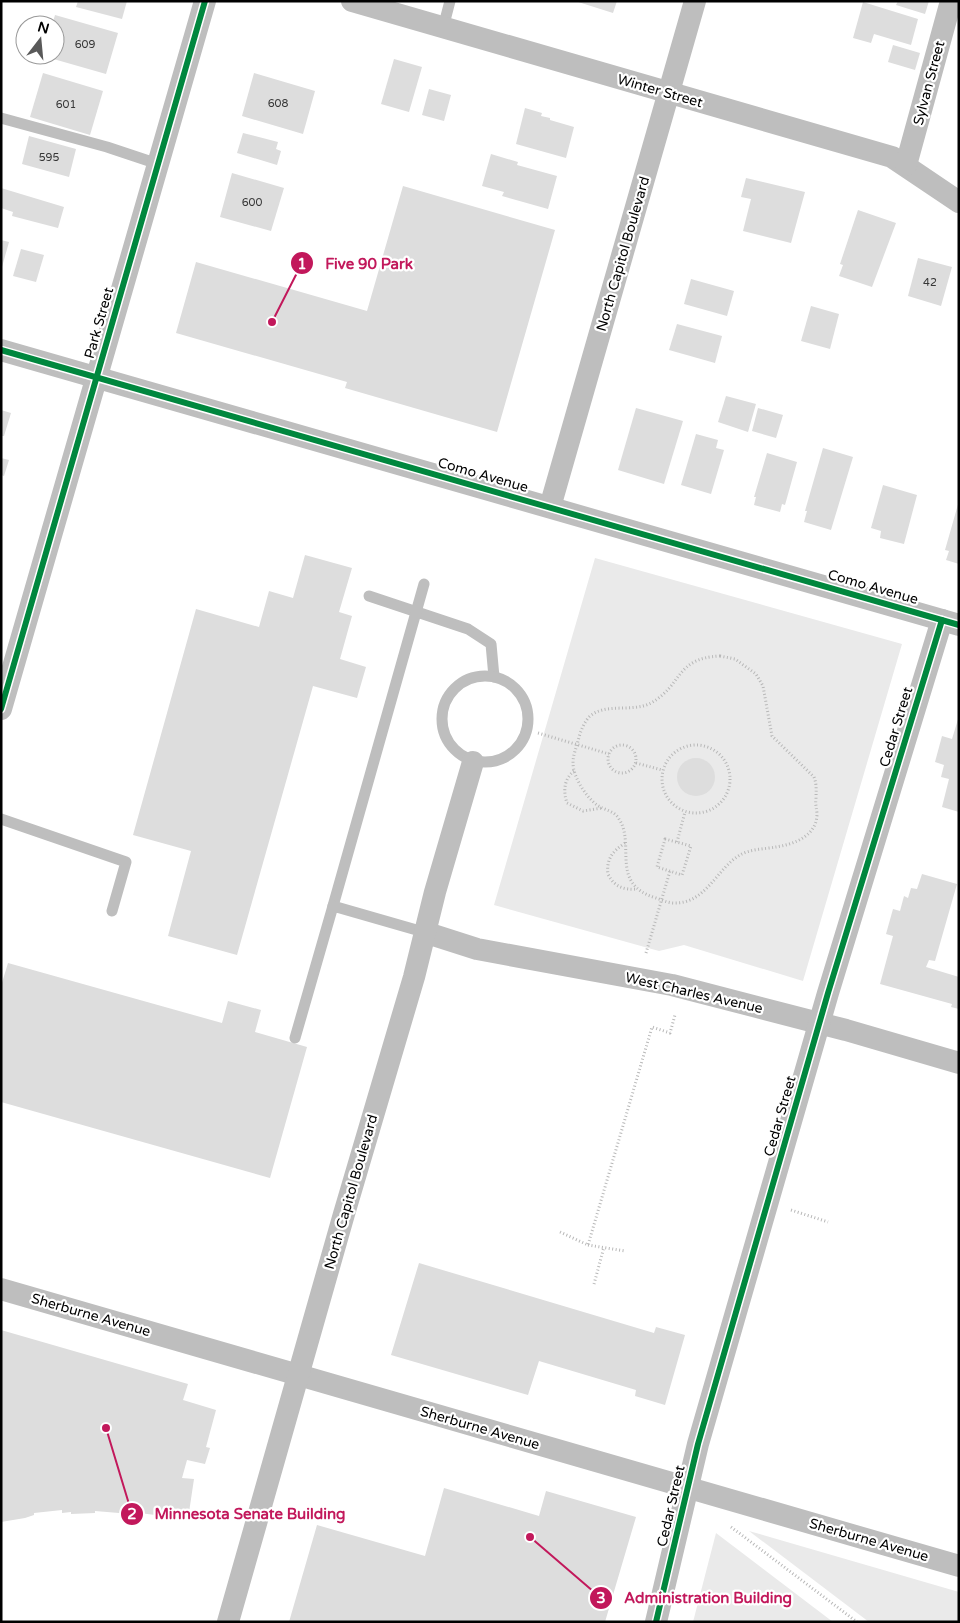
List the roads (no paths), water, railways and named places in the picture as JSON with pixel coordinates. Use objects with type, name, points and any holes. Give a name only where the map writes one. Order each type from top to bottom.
[{"type":"street","name":"Park Street","points":[[1,709],[205,1]]},
{"type":"street","name":"Winter Street","points":[[352,1],[892,157],[959,202]]},
{"type":"street","name":"North Capitol Boulevard","points":[[550,508],[695,1]]},
{"type":"street","name":"Sylvan Street","points":[[906,165],[951,1]]},
{"type":"street","name":"Como Avenue","points":[[1,350],[950,623]]},
{"type":"street","name":"Cedar Street","points":[[656,1622],[698,1444],[820,1023],[950,623]]},
{"type":"street","name":"North Capitol Boulevard","points":[[228,1622],[473,762]]},
{"type":"street","name":"West Charles Avenue","points":[[426,932],[477,949],[672,985],[820,1023],[959,1063]]},
{"type":"street","name":"Sherburne Avenue","points":[[1,1289],[959,1566]]},
{"type":"lane","points":[[443,28],[450,1]]},
{"type":"lane","points":[[1,118],[107,147],[158,164]]},
{"type":"lane","points":[[295,1038],[424,584]]},
{"type":"lane","points":[[370,596],[468,630],[491,644],[494,677]]},
{"type":"lane","points":[[479,676],[494,677],[507,682],[518,691],[526,703],[527,731],[521,744],[510,754],[498,761],[473,762],[457,753],[448,742],[442,728],[442,714],[450,694],[465,680],[479,676]]},
{"type":"lane","points":[[1,819],[126,862],[112,911]]},
{"type":"lane","points":[[333,906],[426,932]]},
{"type":"place","name":"Five 90 Park","points":[[272,322]]},
{"type":"place","name":"Minnesota Senate Building","points":[[106,1428]]},
{"type":"place","name":"Administration Building","points":[[530,1537]]}]
